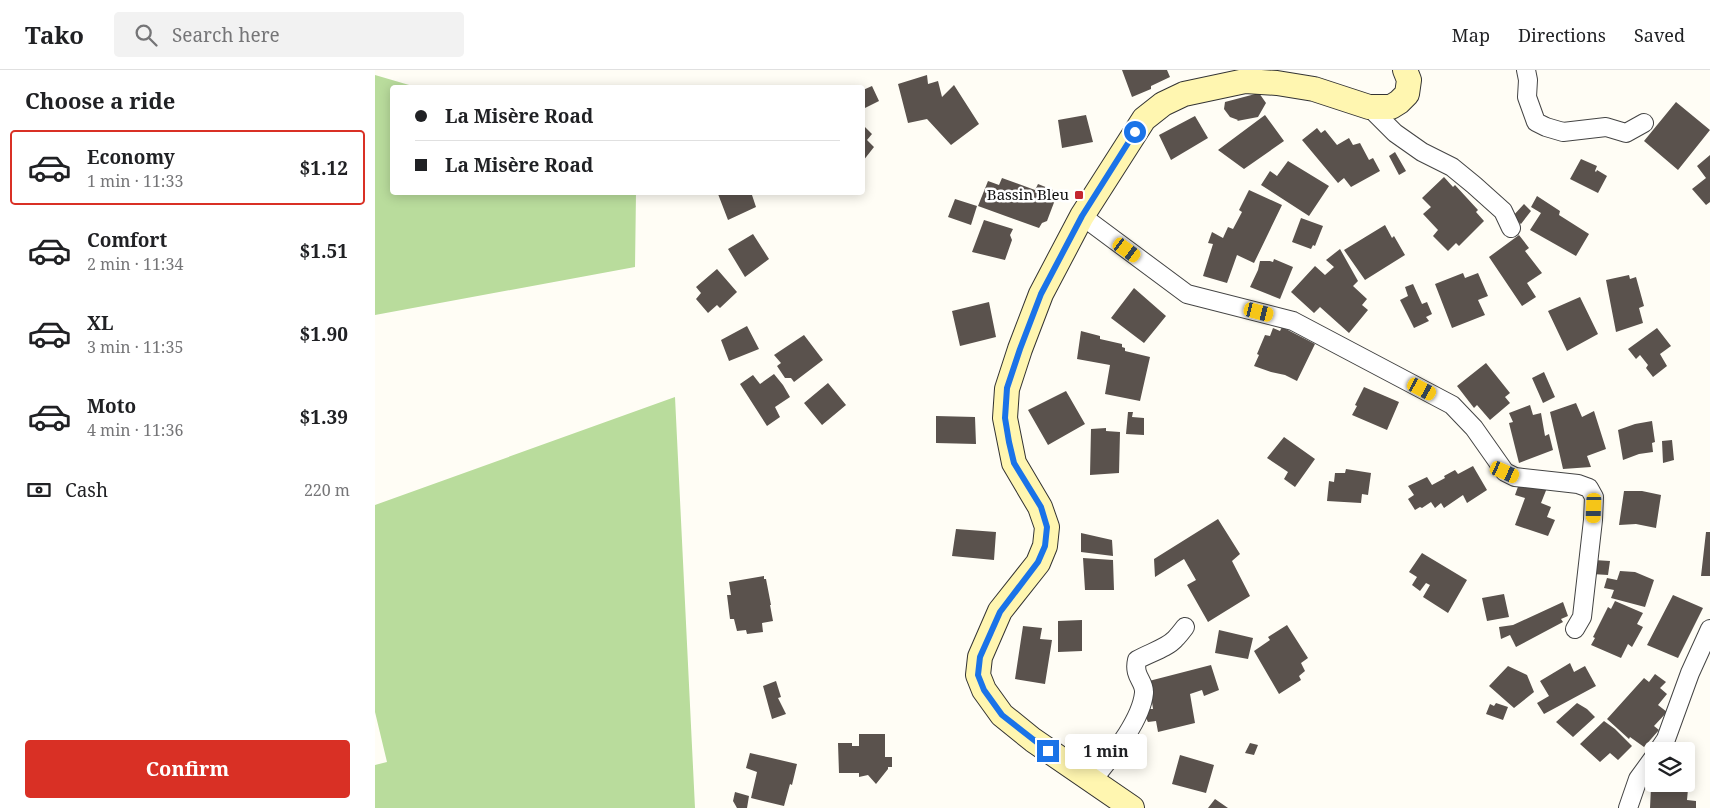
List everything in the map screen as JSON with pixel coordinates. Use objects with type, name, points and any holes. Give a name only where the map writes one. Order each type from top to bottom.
[{"type":"main road","points":[[1132,808],[1033,740],[1002,715],[984,690],[978,675],[980,657],[1000,612],[1038,562],[1045,546],[1047,527],[1041,507],[1014,463],[1005,418],[1007,388],[1020,349],[1041,294],[1082,216],[1126,144],[1144,119],[1163,104],[1183,94],[1245,81],[1277,82],[1314,89],[1369,107],[1391,107],[1407,94],[1409,80],[1405,70]]},
{"type":"street","points":[[1526,70],[1529,80],[1527,97],[1536,122],[1546,127],[1563,132],[1606,127],[1626,132],[1644,123]]},
{"type":"street","points":[[1369,107],[1395,133],[1422,152],[1452,167],[1474,185],[1503,211],[1511,228]]},
{"type":"street","points":[[1082,216],[1187,294],[1293,321],[1452,405],[1475,428],[1505,472],[1515,477],[1579,484],[1589,488],[1594,497],[1593,520],[1582,617],[1575,629]]},
{"type":"street","points":[[1092,781],[1122,742],[1142,705],[1145,691],[1135,669],[1137,660],[1149,652],[1165,647],[1175,640],[1185,626]]},
{"type":"street","points":[[1664,742],[1690,673],[1710,629]]},
{"type":"street","points":[[1628,808],[1638,779],[1645,769]]},
{"type":"green space","points":[[375,75],[409,85],[390,85],[390,195],[636,195],[635,267],[375,315]]},
{"type":"green space","points":[[675,397],[695,808],[375,808],[375,765],[387,762],[375,712],[375,505]]},
{"type":"building","points":[[1122,70],[1167,70],[1170,77],[1151,86],[1151,89],[1132,97]]},
{"type":"building","points":[[927,75],[928,84],[938,81],[942,97],[954,85],[979,124],[951,145],[927,119],[908,123],[898,84]]},
{"type":"building","points":[[872,86],[879,101],[865,108],[865,89]]},
{"type":"building","points":[[1259,93],[1266,103],[1258,117],[1237,121],[1230,117],[1224,109],[1225,102]]},
{"type":"building","points":[[1676,102],[1710,130],[1678,170],[1644,141]]},
{"type":"building","points":[[1086,115],[1093,142],[1062,148],[1058,120]]},
{"type":"building","points":[[1265,115],[1284,141],[1244,169],[1218,150]]},
{"type":"building","points":[[1195,116],[1208,138],[1171,160],[1159,135]]},
{"type":"building","points":[[865,127],[872,134],[867,140],[874,147],[865,158]]},
{"type":"building","points":[[1317,128],[1321,133],[1325,130],[1337,145],[1349,138],[1353,145],[1360,143],[1369,160],[1373,158],[1380,171],[1351,187],[1344,178],[1338,183],[1302,140]]},
{"type":"building","points":[[1395,152],[1406,171],[1399,175],[1389,156]]},
{"type":"building","points":[[1710,155],[1710,202],[1706,205],[1692,189],[1706,178],[1697,166]]},
{"type":"building","points":[[1581,159],[1597,166],[1596,172],[1597,170],[1607,176],[1598,193],[1570,179]]},
{"type":"building","points":[[1288,161],[1329,186],[1309,216],[1261,185],[1270,171],[1277,176]]},
{"type":"building","points":[[1444,177],[1453,187],[1455,185],[1478,210],[1476,212],[1484,221],[1459,246],[1456,243],[1448,251],[1433,236],[1438,230],[1423,214],[1431,207],[1422,198]]},
{"type":"building","points":[[1002,178],[1035,190],[1038,184],[1058,192],[1047,221],[1042,223],[1039,228],[978,206],[988,181],[999,185]]},
{"type":"building","points":[[1249,190],[1282,205],[1254,263],[1237,255],[1227,283],[1203,276],[1213,244],[1208,243],[1212,232],[1223,238],[1228,227],[1233,229],[1242,212],[1239,210]]},
{"type":"building","points":[[718,195],[752,195],[756,207],[728,220]]},
{"type":"building","points":[[1537,196],[1560,211],[1559,215],[1589,234],[1576,256],[1530,230],[1541,213],[1531,207]]},
{"type":"building","points":[[955,199],[977,206],[971,225],[948,217]]},
{"type":"building","points":[[1524,204],[1531,211],[1521,224],[1512,217]]},
{"type":"building","points":[[1301,218],[1323,226],[1315,246],[1313,245],[1311,249],[1292,242]]},
{"type":"building","points":[[984,220],[1013,229],[1010,235],[1012,240],[1005,260],[972,252]]},
{"type":"building","points":[[1385,225],[1405,255],[1365,280],[1344,250]]},
{"type":"building","points":[[753,234],[769,259],[745,277],[728,249]]},
{"type":"building","points":[[1519,235],[1529,248],[1525,251],[1542,273],[1527,283],[1536,297],[1522,306],[1489,257]]},
{"type":"building","points":[[1340,249],[1358,281],[1353,286],[1367,299],[1362,305],[1368,310],[1349,333],[1320,307],[1314,313],[1291,292],[1315,266],[1325,275],[1334,267],[1326,260]]},
{"type":"building","points":[[1274,259],[1293,267],[1280,299],[1250,287],[1260,261],[1273,262]]},
{"type":"building","points":[[717,269],[737,292],[720,308],[717,305],[708,313],[696,299],[701,293],[696,287]]},
{"type":"building","points":[[1463,273],[1465,278],[1478,273],[1488,296],[1478,300],[1485,315],[1452,328],[1435,284]]},
{"type":"building","points":[[1629,275],[1630,279],[1636,277],[1644,306],[1639,308],[1643,323],[1616,332],[1606,280]]},
{"type":"building","points":[[1413,284],[1422,304],[1427,302],[1432,314],[1426,317],[1429,321],[1414,328],[1400,300],[1408,296],[1405,287]]},
{"type":"building","points":[[1134,288],[1166,316],[1144,343],[1111,318]]},
{"type":"building","points":[[1580,297],[1598,334],[1567,351],[1548,311]]},
{"type":"building","points":[[989,302],[996,337],[960,346],[952,311]]},
{"type":"building","points":[[747,326],[759,349],[729,361],[721,340]]},
{"type":"building","points":[[1282,327],[1315,344],[1297,381],[1285,375],[1254,366],[1265,335],[1270,336],[1273,328],[1280,331]]},
{"type":"building","points":[[1657,328],[1671,346],[1660,354],[1667,366],[1653,377],[1646,368],[1648,365],[1640,355],[1636,359],[1628,349]]},
{"type":"building","points":[[1081,331],[1100,336],[1100,339],[1122,344],[1125,351],[1150,357],[1140,401],[1105,394],[1110,365],[1077,359]]},
{"type":"building","points":[[804,335],[823,360],[794,382],[791,378],[785,378],[777,366],[781,363],[774,355]]},
{"type":"building","points":[[1486,363],[1510,393],[1505,397],[1510,403],[1490,420],[1477,405],[1474,408],[1457,386]]},
{"type":"building","points":[[1544,372],[1555,397],[1543,403],[1532,378]]},
{"type":"building","points":[[774,374],[790,397],[775,407],[780,417],[767,426],[740,384],[753,375],[760,384]]},
{"type":"building","points":[[828,383],[846,405],[822,425],[804,403]]},
{"type":"building","points":[[1364,387],[1399,402],[1387,430],[1352,415]]},
{"type":"building","points":[[1066,391],[1085,424],[1048,445],[1028,410]]},
{"type":"building","points":[[1576,403],[1582,417],[1594,411],[1606,449],[1587,456],[1591,467],[1563,469],[1550,412]]},
{"type":"building","points":[[1530,405],[1533,415],[1541,413],[1545,436],[1549,434],[1553,450],[1519,463],[1509,423],[1513,422],[1509,413]]},
{"type":"building","points":[[1128,412],[1133,412],[1132,417],[1144,418],[1144,435],[1126,434]]},
{"type":"building","points":[[936,416],[975,417],[976,444],[936,443]]},
{"type":"building","points":[[1652,421],[1655,442],[1652,443],[1653,452],[1639,454],[1623,460],[1618,430]]},
{"type":"building","points":[[1106,428],[1106,431],[1120,432],[1119,473],[1090,475],[1091,429]]},
{"type":"building","points":[[1284,437],[1315,459],[1295,487],[1284,479],[1288,472],[1267,458]]},
{"type":"building","points":[[1672,440],[1674,460],[1663,463],[1662,441]]},
{"type":"building","points":[[1473,466],[1487,490],[1467,503],[1463,495],[1444,508],[1441,503],[1435,508],[1431,502],[1415,510],[1408,499],[1414,495],[1408,486],[1427,477],[1432,485],[1455,470],[1458,474]]},
{"type":"building","points":[[1346,469],[1371,473],[1368,495],[1362,494],[1361,503],[1327,501],[1329,481],[1334,482],[1335,473],[1345,473]]},
{"type":"building","points":[[1520,481],[1547,488],[1541,503],[1551,507],[1547,517],[1555,520],[1548,536],[1515,525],[1525,498],[1515,495]]},
{"type":"building","points":[[1624,491],[1642,491],[1661,495],[1656,528],[1636,524],[1619,525]]},
{"type":"building","points":[[1218,519],[1240,554],[1232,561],[1250,596],[1208,622],[1187,585],[1196,580],[1184,559],[1155,577],[1154,559]]},
{"type":"building","points":[[956,529],[996,532],[994,560],[952,556]]},
{"type":"building","points":[[1706,532],[1710,532],[1710,576],[1701,576]]},
{"type":"building","points":[[1081,533],[1112,540],[1113,556],[1081,552]]},
{"type":"building","points":[[1422,553],[1467,580],[1448,613],[1423,597],[1430,585],[1426,583],[1420,591],[1412,585],[1417,577],[1409,572]]},
{"type":"building","points":[[1083,558],[1113,560],[1114,590],[1085,590]]},
{"type":"building","points":[[1594,560],[1610,561],[1608,575],[1592,574]]},
{"type":"building","points":[[1620,571],[1635,572],[1654,580],[1645,607],[1611,598],[1614,590],[1604,588],[1607,578],[1617,580]]},
{"type":"building","points":[[764,576],[773,621],[762,623],[763,632],[747,634],[746,630],[737,631],[734,619],[730,619],[727,595],[731,595],[729,582]]},
{"type":"building","points":[[1504,594],[1509,617],[1487,621],[1482,598]]},
{"type":"building","points":[[1673,595],[1703,608],[1678,658],[1647,645]]},
{"type":"building","points":[[1615,601],[1643,613],[1637,624],[1643,627],[1632,647],[1628,644],[1621,658],[1591,645],[1608,607],[1611,609]]},
{"type":"building","points":[[1563,602],[1568,616],[1561,619],[1563,622],[1516,647],[1510,635],[1501,639],[1499,627],[1513,625]]},
{"type":"building","points":[[1082,620],[1082,651],[1058,652],[1058,621]]},
{"type":"building","points":[[1287,625],[1308,658],[1301,663],[1305,671],[1299,676],[1301,680],[1279,694],[1254,651],[1270,640],[1268,637]]},
{"type":"building","points":[[1023,626],[1042,628],[1040,639],[1052,640],[1045,684],[1015,679]]},
{"type":"building","points":[[1219,630],[1253,638],[1248,659],[1215,653]]},
{"type":"building","points":[[1570,663],[1574,672],[1585,666],[1596,686],[1544,714],[1537,703],[1549,696],[1540,681]]},
{"type":"building","points":[[1211,665],[1219,690],[1204,696],[1202,690],[1190,694],[1195,723],[1158,732],[1156,721],[1148,722],[1146,718],[1150,709],[1153,709],[1149,681]]},
{"type":"building","points":[[1508,666],[1527,675],[1534,692],[1514,708],[1489,686]]},
{"type":"building","points":[[1655,674],[1666,682],[1660,688],[1667,694],[1658,705],[1667,712],[1654,726],[1659,730],[1648,742],[1645,742],[1644,747],[1630,737],[1629,739],[1607,719],[1644,678],[1649,682]]},
{"type":"building","points":[[776,681],[781,697],[778,698],[786,714],[772,719],[763,686]]},
{"type":"building","points":[[1496,703],[1508,707],[1503,720],[1486,714],[1490,704],[1494,706]]},
{"type":"building","points":[[1577,703],[1595,717],[1573,737],[1556,722]]},
{"type":"building","points":[[1604,721],[1632,746],[1618,760],[1610,753],[1600,762],[1580,744]]},
{"type":"building","points":[[859,734],[885,734],[885,757],[892,757],[892,767],[888,767],[876,784],[868,775],[859,777],[859,773],[839,773],[838,743],[852,743],[852,746],[859,746]]},
{"type":"building","points":[[1250,743],[1258,745],[1254,755],[1245,753]]},
{"type":"building","points":[[750,753],[797,764],[784,806],[751,798],[757,772],[746,768]]},
{"type":"building","points":[[1180,755],[1214,765],[1206,793],[1172,784]]},
{"type":"building","points":[[735,792],[749,796],[747,808],[737,808],[733,801]]},
{"type":"building","points":[[1651,792],[1688,792],[1687,800],[1696,801],[1696,808],[1650,808]]},
{"type":"building","points":[[1215,799],[1228,808],[1208,808]]},
{"type":"place","name":"Bassin Bleu","points":[[1079,195]]},
{"type":"route","points":[[1048,751],[1002,715],[984,690],[978,675],[980,657],[1000,612],[1038,562],[1045,546],[1047,527],[1041,507],[1014,463],[1005,418],[1007,388],[1041,294],[1082,216],[1135,132]]}]
